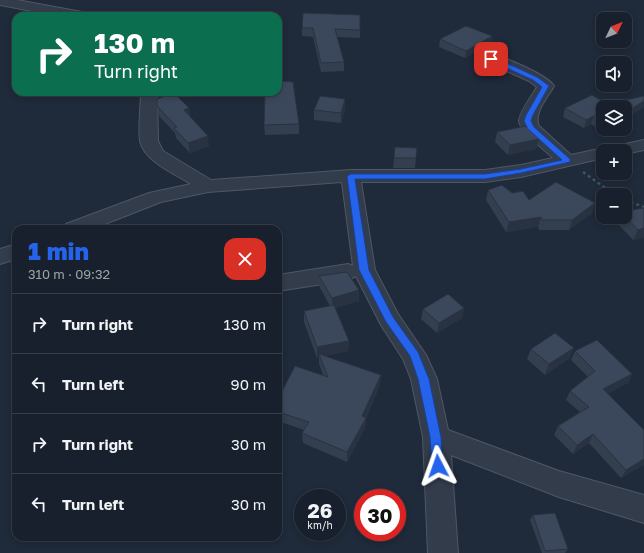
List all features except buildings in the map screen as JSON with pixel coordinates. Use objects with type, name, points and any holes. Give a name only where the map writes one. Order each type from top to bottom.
[{"type":"street","points":[[0,1],[60,12]]},
{"type":"street","points":[[491,59],[535,78],[546,86],[529,115],[528,121],[531,128],[567,161]]},
{"type":"street","points":[[149,96],[149,141],[152,149],[157,155],[208,186]]},
{"type":"street","points":[[632,147],[644,145]]},
{"type":"street","points":[[103,224],[156,197],[208,186],[351,176],[485,176],[521,171],[596,155]]},
{"type":"street","points":[[351,176],[364,270],[389,319],[414,354],[424,379],[436,437],[443,553]]},
{"type":"street","points":[[0,257],[12,252]]},
{"type":"street","points":[[282,282],[364,270]]},
{"type":"street","points":[[436,437],[559,484],[644,509]]},
{"type":"path","points":[[567,161],[606,188]]},
{"type":"path","points":[[632,203],[644,207]]},
{"type":"route","points":[[438,466],[436,437],[424,379],[414,354],[389,319],[364,270],[351,176],[485,176],[521,171],[567,161],[531,128],[528,121],[529,115],[546,86],[543,82],[535,78],[491,59]]}]
